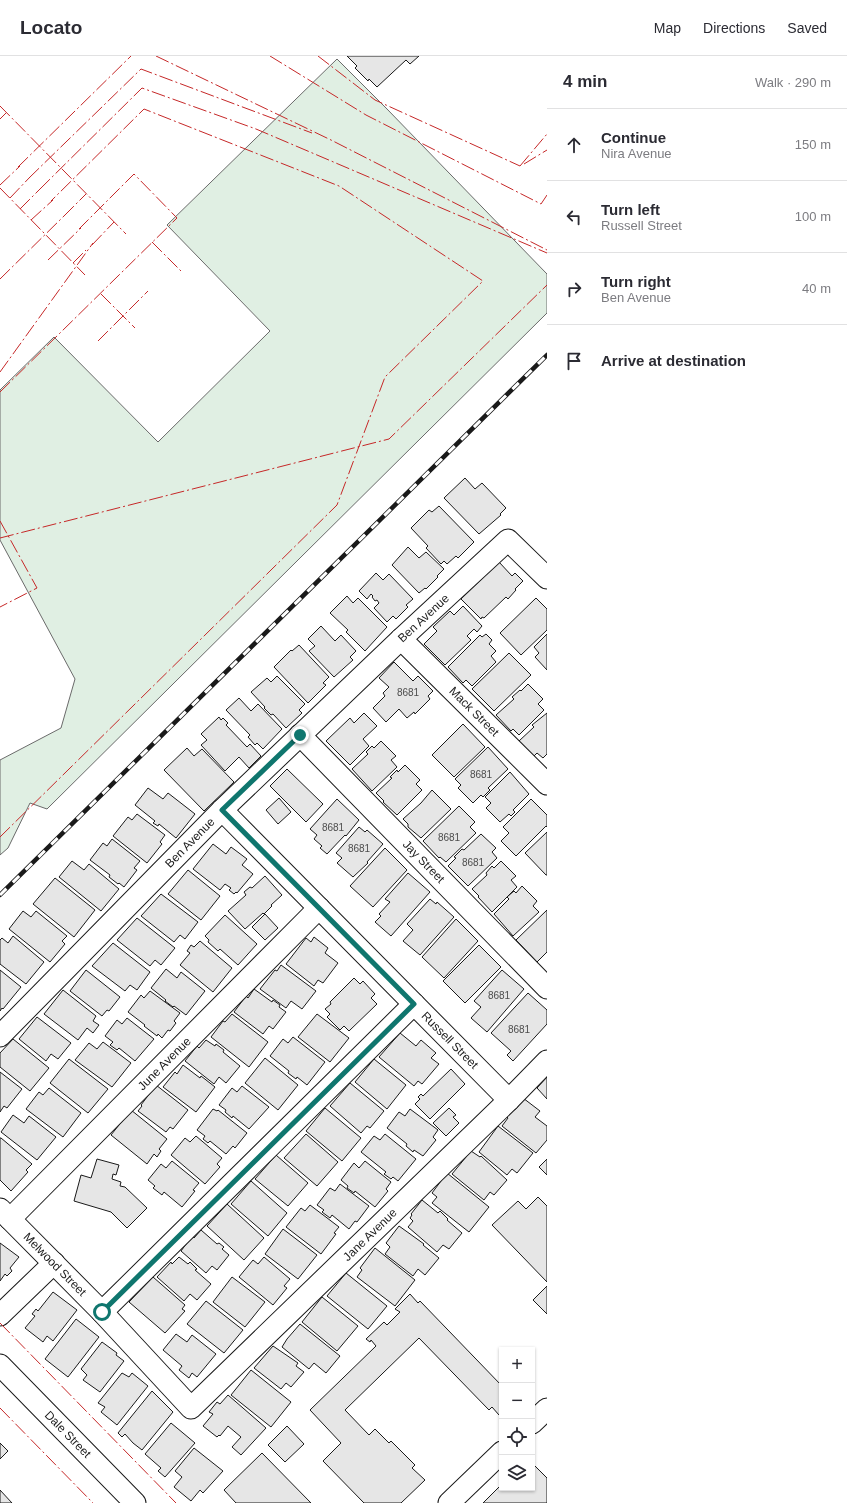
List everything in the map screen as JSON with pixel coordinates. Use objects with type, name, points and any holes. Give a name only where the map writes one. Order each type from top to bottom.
[{"type":"street","name":"Ben Avenue","points":[[0,1036],[222,810],[402,638],[508,540],[547,578]]},
{"type":"street","name":"Mack Street","points":[[402,638],[547,784]]},
{"type":"street","name":"Jay Street","points":[[300,735],[547,988]]},
{"type":"street","name":"Russell Street","points":[[222,810],[509,1100]]},
{"type":"street","name":"June Avenue","points":[[5,1214],[319,908]]},
{"type":"street","points":[[102,1312],[414,1004]]},
{"type":"street","name":"Jane Avenue","points":[[191,1408],[509,1100],[547,1061]]},
{"type":"street","name":"Melwood Street","points":[[5,1214],[102,1312],[191,1408]]},
{"type":"street","points":[[0,1315],[54,1263]]},
{"type":"street","name":"Dale Street","points":[[0,1365],[135,1503]]},
{"type":"street","points":[[535,1420],[547,1409]]},
{"type":"street","points":[[450,1503],[499,1455]]},
{"type":"green space","points":[[337,59],[547,274],[547,313],[47,809],[30,803],[8,848],[0,855],[0,760],[61,728],[75,679],[0,540],[0,390],[54,337],[158,442],[270,331],[167,225]]},
{"type":"building","points":[[347,56],[419,56],[410,64],[406,60],[377,87],[369,79],[368,81],[355,68],[357,66]]},
{"type":"building","points":[[465,478],[475,489],[482,483],[506,508],[500,514],[501,515],[479,534],[444,498]]},
{"type":"building","points":[[439,506],[474,542],[458,558],[456,556],[447,564],[444,561],[441,564],[426,548],[428,546],[411,528],[429,510],[432,512]]},
{"type":"building","points":[[408,547],[419,558],[426,552],[444,569],[426,589],[425,588],[419,593],[392,565]]},
{"type":"building","points":[[499,562],[512,576],[515,573],[523,581],[508,599],[506,597],[484,618],[482,617],[481,619],[461,599]]},
{"type":"building","points":[[376,573],[383,580],[389,574],[413,599],[406,605],[408,607],[396,619],[393,616],[387,622],[374,608],[379,603],[377,600],[375,601],[371,594],[367,599],[359,591]]},
{"type":"building","points":[[347,596],[353,603],[358,598],[387,627],[365,651],[346,632],[348,630],[330,613]]},
{"type":"building","points":[[536,598],[547,609],[547,630],[521,655],[500,633]]},
{"type":"building","points":[[463,606],[482,626],[477,632],[474,629],[467,636],[471,640],[445,665],[424,644],[437,631],[433,627],[450,611],[454,615]]},
{"type":"building","points":[[321,626],[335,641],[341,635],[356,651],[350,657],[353,660],[334,677],[309,651],[315,646],[308,639]]},
{"type":"building","points":[[486,634],[492,640],[489,644],[496,651],[491,656],[496,662],[472,686],[466,680],[463,683],[448,667],[480,635],[482,637]]},
{"type":"building","points":[[547,634],[547,670],[535,657],[539,653],[534,647]]},
{"type":"building","points":[[299,645],[329,677],[323,683],[326,685],[308,703],[274,667],[291,650],[292,651]]},
{"type":"building","points":[[509,653],[531,675],[494,711],[472,689]]},
{"type":"building","points":[[394,662],[413,681],[418,676],[433,691],[428,696],[430,699],[415,714],[414,712],[407,718],[399,709],[386,722],[373,708],[385,696],[383,693],[389,687],[379,678]]},
{"type":"building","points":[[277,676],[305,704],[299,710],[302,713],[286,728],[273,714],[271,715],[264,708],[265,707],[251,692],[267,678],[271,682]]},
{"type":"building","points":[[528,684],[543,699],[538,704],[544,710],[519,735],[513,729],[511,731],[496,715],[514,699],[512,697]]},
{"type":"building","points":[[239,698],[251,711],[258,704],[282,729],[263,749],[257,743],[255,745],[248,737],[250,735],[226,710]]},
{"type":"building","points":[[364,713],[377,726],[363,739],[369,746],[350,765],[326,741],[350,718],[354,723]]},
{"type":"building","points":[[547,713],[547,754],[543,758],[537,753],[534,756],[519,741],[534,727],[532,725]]},
{"type":"building","points":[[219,717],[221,720],[223,718],[228,723],[226,725],[247,747],[250,744],[261,756],[249,768],[239,757],[225,771],[201,745],[207,740],[201,734]]},
{"type":"building","points":[[463,724],[485,747],[454,777],[432,755]]},
{"type":"building","points":[[381,741],[396,756],[391,760],[397,767],[372,791],[352,769],[368,754],[366,752],[372,746],[374,748]]},
{"type":"building","points":[[488,747],[508,769],[488,788],[490,790],[483,797],[481,795],[473,803],[458,788],[461,785],[455,779]]},
{"type":"building","points":[[187,748],[194,756],[202,749],[234,782],[204,811],[164,770]]},
{"type":"building","points":[[405,765],[420,780],[416,784],[422,790],[397,815],[376,793],[392,778],[390,777],[397,770],[398,772]]},
{"type":"building","points":[[287,769],[323,804],[306,822],[270,786]]},
{"type":"building","points":[[510,772],[529,794],[513,810],[515,812],[511,816],[509,814],[500,822],[486,808],[491,803],[485,797]]},
{"type":"building","points":[[148,788],[163,799],[168,793],[195,814],[176,838],[159,824],[158,826],[153,823],[155,821],[135,805]]},
{"type":"building","points":[[432,790],[451,809],[421,838],[408,827],[408,824],[403,819],[421,803]]},
{"type":"building","points":[[279,798],[291,812],[278,824],[266,810]]},
{"type":"building","points":[[337,799],[359,820],[346,836],[345,835],[327,854],[320,848],[322,846],[314,839],[317,835],[310,829]]},
{"type":"building","points":[[531,799],[547,815],[547,827],[546,826],[516,856],[501,841],[509,833],[503,827]]},
{"type":"building","points":[[459,806],[475,822],[470,827],[476,833],[446,862],[440,857],[439,858],[423,841]]},
{"type":"building","points":[[137,814],[165,835],[160,842],[162,844],[147,863],[113,836],[128,817],[132,820]]},
{"type":"building","points":[[359,827],[365,832],[367,830],[383,844],[367,862],[368,863],[353,877],[337,863],[342,858],[336,853]]},
{"type":"building","points":[[547,832],[547,875],[546,875],[525,853]]},
{"type":"building","points":[[481,834],[496,848],[492,852],[497,858],[468,886],[448,866],[462,849],[464,850]]},
{"type":"building","points":[[112,839],[140,861],[134,868],[137,870],[124,887],[109,877],[110,875],[90,860],[103,843],[107,846]]},
{"type":"building","points":[[213,844],[226,854],[231,847],[247,859],[242,865],[253,874],[237,893],[236,892],[234,894],[229,890],[231,888],[225,884],[220,890],[193,869]]},
{"type":"building","points":[[385,848],[407,870],[373,907],[350,886]]},
{"type":"building","points":[[72,861],[84,870],[89,864],[119,889],[101,911],[59,877]]},
{"type":"building","points":[[501,861],[516,876],[511,880],[517,887],[492,912],[472,889],[487,875],[486,873],[492,866],[494,868]]},
{"type":"building","points":[[188,870],[220,896],[201,920],[168,894]]},
{"type":"building","points":[[408,873],[430,892],[391,936],[375,922],[381,916],[379,914],[390,902],[385,899]]},
{"type":"building","points":[[265,876],[282,895],[264,914],[263,913],[245,929],[228,911],[246,895],[244,892],[250,887],[252,888]]},
{"type":"building","points":[[55,878],[95,910],[74,937],[33,904]]},
{"type":"building","points":[[522,886],[537,901],[533,906],[539,912],[513,936],[494,914],[509,899],[507,897],[514,891],[516,893]]},
{"type":"building","points":[[161,894],[198,922],[185,939],[180,935],[174,942],[141,916]]},
{"type":"building","points":[[430,899],[436,904],[437,902],[454,917],[420,955],[403,941],[413,930],[407,924]]},
{"type":"building","points":[[547,910],[547,952],[537,962],[516,940]]},
{"type":"building","points":[[23,911],[31,917],[36,911],[67,936],[62,941],[65,944],[50,962],[9,929]]},
{"type":"building","points":[[265,914],[278,928],[265,940],[252,927]]},
{"type":"building","points":[[225,915],[257,944],[238,965],[220,949],[218,951],[208,942],[209,940],[205,936]]},
{"type":"building","points":[[137,918],[175,948],[161,965],[155,960],[150,966],[117,940]]},
{"type":"building","points":[[456,919],[478,941],[444,978],[422,957]]},
{"type":"building","points":[[13,936],[44,962],[26,984],[0,964],[0,940],[2,938],[8,943]]},
{"type":"building","points":[[314,937],[328,948],[325,953],[338,963],[323,983],[318,980],[314,986],[286,964],[306,938],[311,942]]},
{"type":"building","points":[[200,941],[232,968],[213,992],[180,965],[190,953],[187,951],[191,945],[194,947]]},
{"type":"building","points":[[113,943],[150,972],[137,990],[130,985],[125,991],[92,966]]},
{"type":"building","points":[[479,945],[501,967],[465,1003],[443,981]]},
{"type":"building","points":[[281,965],[316,991],[302,1009],[291,1001],[286,1008],[260,989],[275,970],[277,971]]},
{"type":"building","points":[[166,969],[177,978],[181,972],[205,991],[186,1015],[165,1001],[166,1000],[151,988]]},
{"type":"building","points":[[0,970],[21,987],[0,1011]]},
{"type":"building","points":[[86,970],[120,997],[109,1011],[107,1010],[102,1016],[70,991]]},
{"type":"building","points":[[502,970],[524,989],[487,1032],[471,1018],[481,1007],[474,1001]]},
{"type":"building","points":[[354,978],[360,984],[363,981],[375,994],[371,998],[377,1004],[349,1031],[344,1026],[340,1030],[327,1017],[330,1014],[325,1009]]},
{"type":"building","points":[[254,989],[272,1002],[273,1000],[280,1005],[279,1007],[286,1012],[273,1029],[269,1026],[263,1034],[234,1012],[246,996],[248,998]]},
{"type":"building","points":[[63,990],[96,1016],[93,1021],[99,1025],[93,1033],[87,1028],[78,1040],[44,1014]]},
{"type":"building","points":[[150,991],[180,1013],[174,1021],[176,1023],[162,1038],[158,1034],[157,1036],[128,1012],[141,995],[144,998]]},
{"type":"building","points":[[528,993],[547,1010],[547,1024],[513,1061],[507,1055],[511,1051],[491,1033]]},
{"type":"building","points":[[232,1014],[268,1042],[249,1067],[211,1037],[223,1021],[225,1022]]},
{"type":"building","points":[[317,1014],[349,1038],[330,1062],[298,1037]]},
{"type":"building","points":[[37,1017],[71,1043],[58,1059],[51,1054],[46,1061],[19,1039]]},
{"type":"building","points":[[127,1018],[154,1039],[135,1061],[119,1048],[117,1050],[110,1045],[113,1042],[105,1036],[117,1020],[122,1024]]},
{"type":"building","points":[[400,1033],[416,1046],[421,1040],[436,1053],[431,1058],[439,1064],[422,1084],[418,1081],[414,1086],[379,1057]]},
{"type":"building","points":[[293,1037],[325,1062],[307,1085],[297,1077],[296,1079],[288,1073],[289,1071],[270,1056],[283,1039],[288,1043]]},
{"type":"building","points":[[13,1039],[49,1068],[30,1091],[0,1067],[0,1053]]},
{"type":"building","points":[[206,1040],[215,1046],[216,1044],[224,1050],[223,1052],[240,1066],[226,1083],[219,1077],[214,1084],[185,1061],[197,1046],[199,1048]]},
{"type":"building","points":[[103,1042],[131,1063],[112,1087],[75,1060],[89,1043],[97,1049]]},
{"type":"building","points":[[265,1058],[298,1085],[278,1110],[245,1083]]},
{"type":"building","points":[[69,1059],[108,1089],[88,1113],[50,1083]]},
{"type":"building","points":[[374,1059],[406,1085],[387,1109],[355,1082]]},
{"type":"building","points":[[183,1065],[215,1087],[196,1112],[163,1087],[175,1072],[177,1074]]},
{"type":"building","points":[[451,1069],[465,1084],[430,1119],[415,1104],[420,1099],[418,1097],[421,1094],[423,1096]]},
{"type":"building","points":[[0,1072],[22,1089],[7,1108],[4,1106],[0,1112]]},
{"type":"building","points":[[547,1077],[547,1099],[537,1088]]},
{"type":"building","points":[[350,1083],[384,1111],[370,1128],[367,1126],[361,1133],[330,1106]]},
{"type":"building","points":[[156,1085],[188,1110],[173,1129],[170,1127],[166,1132],[138,1111]]},
{"type":"building","points":[[242,1086],[269,1107],[249,1129],[233,1116],[232,1118],[225,1112],[226,1110],[219,1105],[232,1088],[237,1092]]},
{"type":"building","points":[[49,1088],[81,1113],[63,1137],[26,1109],[39,1092],[43,1095]]},
{"type":"building","points":[[523,1098],[540,1111],[535,1117],[547,1126],[547,1140],[536,1153],[502,1126],[508,1118],[507,1117]]},
{"type":"building","points":[[325,1108],[361,1138],[342,1161],[306,1131]]},
{"type":"building","points":[[449,1108],[456,1115],[453,1117],[459,1123],[446,1136],[433,1123]]},
{"type":"building","points":[[213,1109],[218,1110],[247,1133],[235,1148],[233,1146],[226,1154],[210,1141],[208,1143],[203,1139],[205,1136],[197,1130]]},
{"type":"building","points":[[410,1109],[438,1130],[433,1137],[436,1140],[423,1156],[414,1150],[413,1152],[406,1146],[407,1144],[387,1128],[399,1112],[405,1116]]},
{"type":"building","points":[[131,1110],[167,1139],[159,1149],[161,1151],[157,1157],[154,1154],[147,1164],[111,1135]]},
{"type":"building","points":[[13,1115],[24,1123],[29,1116],[56,1137],[37,1160],[1,1132]]},
{"type":"building","points":[[498,1126],[533,1153],[517,1173],[512,1169],[507,1175],[479,1152]]},
{"type":"building","points":[[306,1134],[338,1162],[317,1186],[284,1158]]},
{"type":"building","points":[[385,1134],[416,1159],[398,1181],[393,1177],[391,1179],[384,1174],[386,1172],[361,1152],[374,1136],[380,1140]]},
{"type":"building","points":[[196,1136],[222,1158],[217,1164],[220,1167],[205,1184],[171,1155],[185,1138],[190,1142]]},
{"type":"building","points":[[0,1138],[32,1164],[26,1170],[28,1172],[11,1191],[0,1180]]},
{"type":"building","points":[[471,1151],[480,1157],[481,1156],[507,1180],[494,1195],[490,1192],[484,1200],[452,1174]]},
{"type":"building","points":[[276,1155],[308,1183],[288,1206],[255,1179]]},
{"type":"building","points":[[97,1159],[119,1165],[116,1175],[113,1174],[112,1179],[121,1182],[120,1186],[125,1187],[147,1208],[127,1228],[111,1212],[74,1201],[81,1175],[91,1178]]},
{"type":"building","points":[[547,1159],[547,1175],[539,1167]]},
{"type":"building","points":[[172,1161],[199,1183],[193,1190],[195,1191],[182,1207],[164,1192],[162,1195],[153,1188],[155,1186],[148,1180],[161,1164],[166,1168]]},
{"type":"building","points":[[365,1161],[391,1182],[386,1189],[388,1191],[375,1207],[355,1191],[354,1193],[347,1188],[348,1186],[341,1180],[354,1163],[359,1168]]},
{"type":"building","points":[[447,1173],[489,1207],[469,1232],[432,1203],[437,1197],[432,1193]]},
{"type":"building","points":[[251,1181],[287,1213],[268,1236],[231,1204]]},
{"type":"building","points":[[340,1184],[369,1206],[357,1222],[355,1221],[349,1229],[332,1215],[330,1218],[322,1212],[324,1210],[317,1205],[330,1188],[335,1191]]},
{"type":"building","points":[[538,1197],[547,1206],[547,1282],[492,1225],[518,1201],[526,1209]]},
{"type":"building","points":[[422,1200],[438,1213],[440,1211],[448,1219],[447,1220],[462,1233],[449,1249],[443,1245],[437,1252],[408,1227],[413,1221],[410,1218],[412,1215],[411,1214]]},
{"type":"building","points":[[227,1204],[264,1238],[244,1260],[207,1226]]},
{"type":"building","points":[[310,1205],[339,1227],[334,1233],[336,1234],[321,1254],[286,1227],[301,1208],[305,1211]]},
{"type":"building","points":[[399,1226],[424,1244],[423,1245],[439,1258],[425,1275],[418,1269],[413,1276],[385,1254],[390,1247],[386,1243]]},
{"type":"building","points":[[283,1229],[317,1255],[298,1279],[265,1254]]},
{"type":"building","points":[[201,1230],[217,1244],[219,1243],[224,1247],[222,1249],[229,1255],[217,1270],[212,1266],[206,1273],[181,1251],[192,1236],[194,1238]]},
{"type":"building","points":[[0,1243],[19,1257],[10,1268],[12,1271],[7,1276],[5,1274],[0,1281]]},
{"type":"building","points":[[375,1248],[415,1280],[395,1306],[357,1277],[362,1270],[360,1268]]},
{"type":"building","points":[[179,1257],[188,1264],[190,1262],[197,1269],[195,1270],[211,1284],[197,1300],[190,1294],[184,1301],[157,1277],[171,1262],[172,1264]]},
{"type":"building","points":[[264,1257],[290,1279],[284,1286],[287,1288],[273,1305],[239,1277],[253,1260],[258,1264]]},
{"type":"building","points":[[346,1273],[387,1306],[368,1329],[327,1296]]},
{"type":"building","points":[[153,1277],[185,1305],[182,1309],[185,1311],[165,1333],[129,1302]]},
{"type":"building","points":[[232,1277],[265,1302],[245,1327],[213,1302]]},
{"type":"building","points":[[547,1286],[547,1314],[533,1300]]},
{"type":"building","points":[[53,1292],[77,1310],[53,1341],[47,1336],[43,1342],[25,1328],[35,1316],[32,1314],[36,1309],[38,1311]]},
{"type":"building","points":[[410,1294],[418,1303],[420,1301],[499,1383],[499,1415],[492,1407],[489,1410],[419,1338],[345,1410],[369,1435],[375,1429],[389,1443],[391,1441],[415,1465],[412,1468],[425,1480],[401,1503],[364,1503],[323,1461],[341,1443],[310,1410],[376,1346],[371,1340],[370,1342],[366,1339],[384,1322],[387,1325],[400,1312],[395,1309]]},
{"type":"building","points":[[322,1297],[358,1326],[337,1351],[302,1322]]},
{"type":"building","points":[[206,1301],[243,1330],[224,1353],[187,1324]]},
{"type":"building","points":[[76,1319],[99,1337],[68,1377],[45,1359]]},
{"type":"building","points":[[300,1324],[340,1356],[326,1373],[314,1363],[309,1369],[282,1347]]},
{"type":"building","points":[[176,1334],[187,1342],[192,1335],[216,1354],[197,1377],[192,1373],[189,1378],[179,1370],[182,1366],[163,1350]]},
{"type":"building","points":[[102,1342],[117,1353],[116,1355],[124,1361],[100,1392],[83,1380],[87,1375],[81,1369]]},
{"type":"building","points":[[273,1346],[298,1363],[296,1366],[304,1372],[291,1387],[286,1383],[281,1389],[254,1368]]},
{"type":"building","points":[[251,1370],[291,1402],[271,1427],[231,1395]]},
{"type":"building","points":[[122,1373],[129,1377],[132,1373],[148,1386],[117,1425],[101,1412],[105,1407],[98,1403]]},
{"type":"building","points":[[152,1391],[173,1412],[142,1450],[125,1434],[122,1437],[118,1433]]},
{"type":"building","points":[[228,1395],[266,1428],[241,1455],[232,1447],[241,1437],[228,1426],[220,1436],[219,1435],[217,1437],[203,1426],[213,1414],[209,1412],[217,1402],[220,1404]]},
{"type":"building","points":[[171,1423],[195,1443],[165,1477],[158,1471],[161,1468],[145,1454]]},
{"type":"building","points":[[287,1426],[304,1444],[285,1462],[268,1445]]},
{"type":"building","points":[[0,1443],[8,1451],[0,1459]]},
{"type":"building","points":[[194,1448],[223,1471],[203,1493],[200,1490],[191,1501],[174,1487],[182,1477],[175,1471]]},
{"type":"building","points":[[262,1453],[311,1503],[236,1503],[224,1490]]},
{"type":"building","points":[[535,1466],[547,1478],[547,1503],[483,1503],[499,1487],[499,1491],[535,1491]]},
{"type":"building","points":[[0,1490],[12,1503],[0,1503]]},
{"type":"railway","points":[[0,895],[547,355]]},
{"type":"power","points":[[18,167],[131,56]]},
{"type":"power","points":[[156,56],[331,140],[547,250]]},
{"type":"power","points":[[270,56],[366,115],[541,204],[547,195]]},
{"type":"power","points":[[318,56],[375,100],[520,166]]},
{"type":"power","points":[[29,178],[141,69],[312,133]]},
{"type":"power","points":[[40,189],[142,88],[256,129],[547,253]]},
{"type":"power","points":[[0,106],[126,234]]},
{"type":"power","points":[[0,837],[337,505],[385,377],[483,281],[339,186],[144,109],[51,201]]},
{"type":"power","points":[[0,119],[6,113]]},
{"type":"power","points":[[520,166],[547,134]]},
{"type":"power","points":[[524,164],[547,150]]},
{"type":"power","points":[[0,185],[20,166]]},
{"type":"power","points":[[0,392],[177,218],[134,174],[79,229]]},
{"type":"power","points":[[10,198],[30,177]]},
{"type":"power","points":[[0,188],[85,275]]},
{"type":"power","points":[[20,209],[41,188]]},
{"type":"power","points":[[64,216],[86,194]]},
{"type":"power","points":[[31,220],[53,200]]},
{"type":"power","points":[[0,279],[65,215]]},
{"type":"power","points":[[92,245],[114,222]]},
{"type":"power","points":[[48,260],[81,228]]},
{"type":"power","points":[[152,242],[182,272]]},
{"type":"power","points":[[0,372],[93,243]]},
{"type":"power","points":[[73,263],[86,250]]},
{"type":"power","points":[[0,538],[389,439],[547,285]]},
{"type":"power","points":[[98,341],[148,291]]},
{"type":"power","points":[[101,294],[135,328]]},
{"type":"power","points":[[0,521],[37,588],[0,607]]},
{"type":"power","points":[[0,1323],[176,1503]]},
{"type":"power","points":[[0,1408],[93,1503]]},
{"type":"route","points":[[102,1312],[414,1004],[222,810],[300,735]]}]
